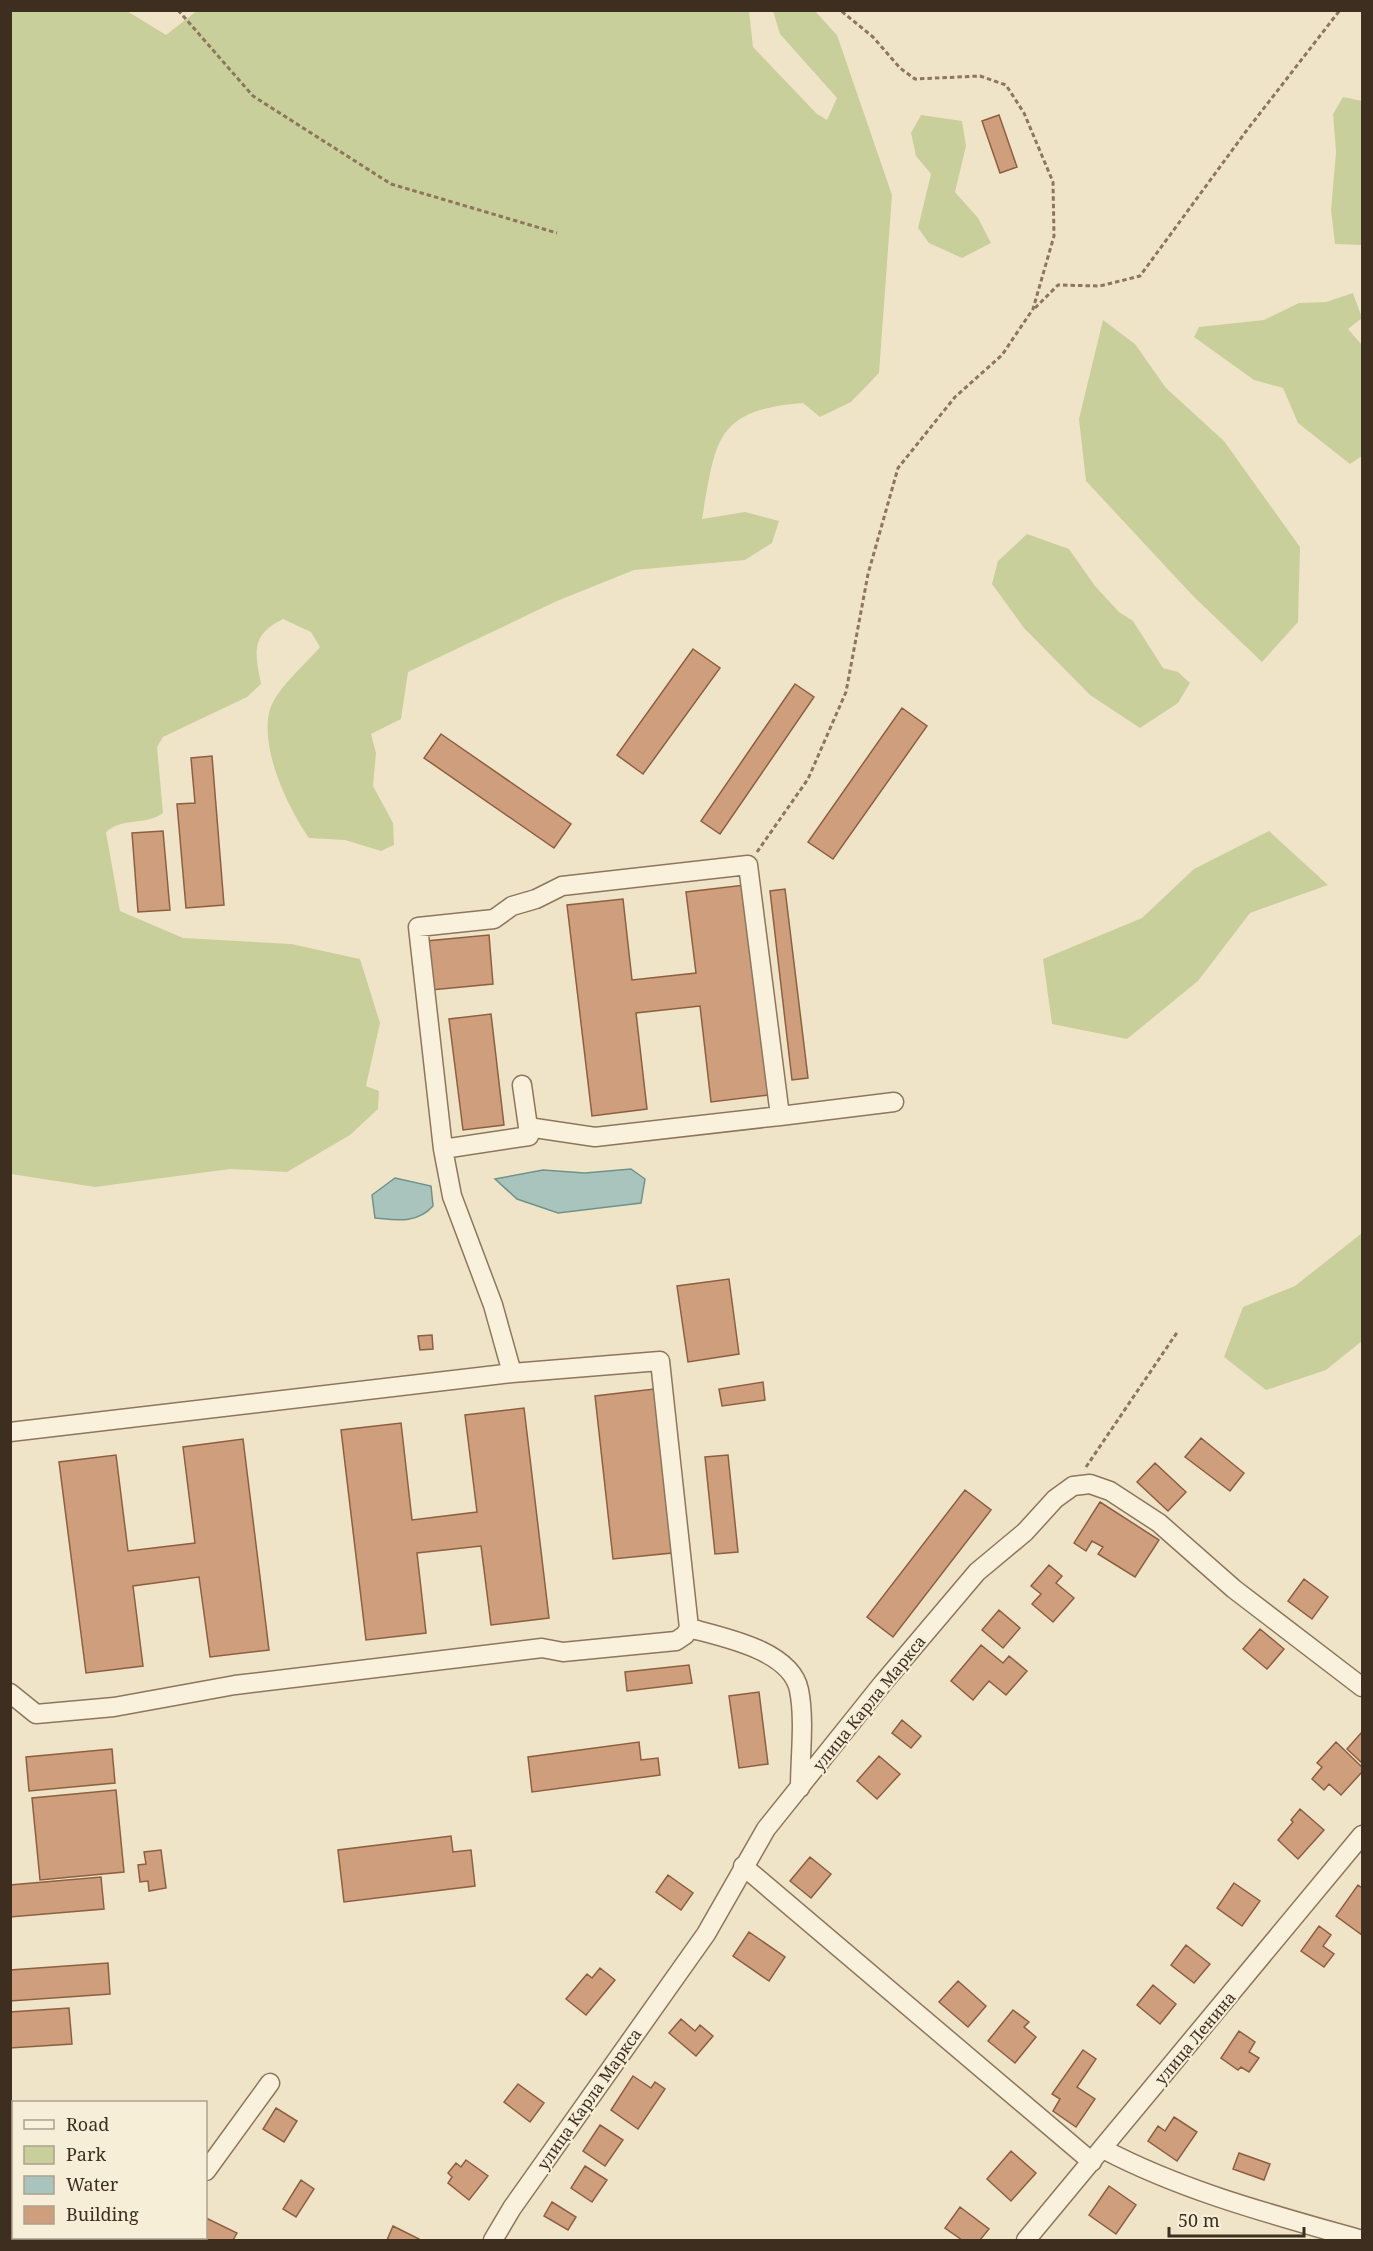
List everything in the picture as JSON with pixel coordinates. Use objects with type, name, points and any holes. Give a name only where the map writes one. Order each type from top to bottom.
[{"type":"street","points":[[512,1373],[493,1305],[452,1196],[443,1149],[418,927],[494,919],[512,906],[536,899],[562,886],[748,865],[780,1116]]},
{"type":"street","points":[[443,1149],[529,1136],[522,1085]]},
{"type":"street","points":[[528,1127],[595,1137],[894,1102]]},
{"type":"street","points":[[10,1432],[512,1373],[660,1361],[689,1628],[685,1635],[676,1641],[563,1652],[542,1648],[236,1685],[114,1707],[36,1714],[10,1693]]},
{"type":"street","points":[[1073,1486],[1090,1484],[1110,1491],[1159,1523],[1234,1589],[1362,1687]]},
{"type":"street","name":"улица Карла Маркса","points":[[493,2241],[512,2208],[706,1934],[766,1829],[883,1683],[977,1572],[1025,1532],[1055,1498],[1073,1486]]},
{"type":"street","points":[[689,1628],[747,1644],[776,1660],[790,1673],[798,1688],[800,1702],[800,1788]]},
{"type":"street","name":"улица Ленина","points":[[1026,2241],[1362,1835]]},
{"type":"street","points":[[743,1866],[1097,2156],[1142,2170],[1219,2200],[1362,2240]]},
{"type":"street","points":[[207,2169],[270,2083]]},
{"type":"path","points":[[178,10],[253,96],[391,184],[557,233]]},
{"type":"path","points":[[840,10],[873,37],[900,68],[915,79],[980,76],[1006,85],[1024,113],[1053,182],[1054,236],[1033,309]]},
{"type":"path","points":[[748,865],[808,779],[846,692],[868,574],[898,468],[955,398],[1002,356],[1033,309],[1058,285],[1100,286],[1140,276],[1247,130],[1340,10]]},
{"type":"path","points":[[1073,1486],[1178,1331]]},
{"type":"green space","points":[[198,10],[749,11],[753,47],[817,114],[827,120],[837,98],[780,34],[773,11],[815,11],[837,35],[892,195],[879,373],[851,402],[820,417],[803,403],[774,407],[752,413],[736,422],[724,434],[711,469],[702,519],[745,512],[779,521],[772,543],[745,560],[634,570],[557,601],[408,672],[401,719],[371,734],[376,753],[373,786],[393,823],[394,845],[381,851],[345,840],[309,838],[293,811],[278,778],[269,744],[269,713],[283,687],[320,647],[311,632],[283,619],[272,625],[260,638],[257,646],[261,684],[247,697],[163,737],[157,747],[163,813],[149,819],[113,827],[106,832],[120,911],[183,938],[291,944],[360,959],[380,1023],[366,1086],[379,1091],[378,1109],[350,1135],[287,1172],[230,1169],[95,1187],[11,1174],[11,11],[127,11],[166,35]]},
{"type":"green space","points":[[1343,97],[1362,101],[1362,245],[1335,244],[1331,210],[1336,152],[1333,114]]},
{"type":"green space","points":[[921,115],[962,121],[966,146],[955,192],[978,218],[991,243],[962,258],[929,243],[918,228],[931,174],[916,156],[911,133]]},
{"type":"green space","points":[[1353,293],[1362,318],[1348,329],[1362,345],[1362,456],[1350,464],[1298,423],[1283,388],[1254,380],[1194,337],[1199,327],[1264,320],[1299,303],[1326,302]]},
{"type":"green space","points":[[1103,320],[1135,344],[1166,388],[1224,441],[1300,547],[1298,622],[1262,662],[1194,597],[1086,481],[1079,419]]},
{"type":"green space","points":[[1027,534],[1069,549],[1095,586],[1119,612],[1133,621],[1163,668],[1178,672],[1190,683],[1178,703],[1140,728],[1090,695],[1024,628],[992,584],[998,561]]},
{"type":"green space","points":[[1269,831],[1328,885],[1250,913],[1198,981],[1127,1039],[1052,1024],[1043,959],[1142,918],[1194,869]]},
{"type":"green space","points":[[1362,1233],[1362,1341],[1326,1370],[1266,1390],[1224,1357],[1243,1307],[1295,1286]]},
{"type":"water","points":[[631,1169],[645,1179],[641,1203],[558,1213],[517,1199],[495,1179],[543,1170],[585,1173]]},
{"type":"water","points":[[395,1178],[431,1186],[433,1206],[420,1216],[406,1220],[375,1218],[372,1195]]},
{"type":"building","points":[[999,115],[1017,167],[1000,173],[982,121]]},
{"type":"building","points":[[693,649],[720,668],[643,774],[617,755]]},
{"type":"building","points":[[795,684],[814,697],[720,834],[701,821]]},
{"type":"building","points":[[902,708],[927,726],[833,859],[808,842]]},
{"type":"building","points":[[441,734],[571,824],[554,848],[424,758]]},
{"type":"building","points":[[212,756],[224,905],[186,908],[177,804],[195,803],[191,758]]},
{"type":"building","points":[[163,831],[170,910],[138,912],[132,833]]},
{"type":"building","points":[[745,885],[769,1095],[711,1102],[700,1006],[636,1013],[647,1109],[592,1116],[567,905],[623,899],[632,980],[696,973],[686,892]]},
{"type":"building","points":[[785,889],[808,1078],[792,1080],[770,891]]},
{"type":"building","points":[[489,935],[493,984],[431,990],[426,941]]},
{"type":"building","points":[[491,1014],[504,1125],[463,1130],[449,1019]]},
{"type":"building","points":[[729,1279],[739,1354],[688,1362],[677,1286]]},
{"type":"building","points":[[432,1335],[433,1349],[420,1350],[418,1336]]},
{"type":"building","points":[[763,1382],[765,1400],[722,1406],[719,1389]]},
{"type":"building","points":[[654,1389],[672,1553],[613,1559],[595,1396]]},
{"type":"building","points":[[524,1408],[549,1618],[491,1625],[481,1546],[417,1553],[426,1633],[366,1640],[341,1430],[401,1423],[412,1520],[477,1512],[465,1415]]},
{"type":"building","points":[[1201,1438],[1244,1473],[1230,1491],[1185,1457]]},
{"type":"building","points":[[243,1439],[269,1650],[210,1657],[199,1577],[133,1586],[143,1666],[86,1673],[59,1462],[116,1455],[128,1551],[195,1543],[183,1447]]},
{"type":"building","points":[[728,1455],[738,1552],[715,1554],[705,1457]]},
{"type":"building","points":[[1155,1463],[1186,1492],[1168,1511],[1137,1482]]},
{"type":"building","points":[[965,1490],[991,1510],[893,1637],[867,1617]]},
{"type":"building","points":[[1100,1502],[1159,1540],[1135,1577],[1098,1554],[1103,1547],[1092,1541],[1086,1551],[1074,1543]]},
{"type":"building","points":[[1049,1565],[1062,1576],[1056,1583],[1074,1598],[1053,1622],[1032,1604],[1041,1594],[1031,1586]]},
{"type":"building","points":[[1304,1579],[1328,1597],[1312,1619],[1288,1601]]},
{"type":"building","points":[[999,1610],[1020,1628],[1003,1648],[982,1630]]},
{"type":"building","points":[[1260,1629],[1284,1649],[1267,1669],[1243,1649]]},
{"type":"building","points":[[981,1645],[1003,1663],[1009,1656],[1027,1671],[1006,1695],[989,1681],[973,1700],[951,1681]]},
{"type":"building","points":[[689,1665],[692,1683],[627,1691],[625,1672]]},
{"type":"building","points":[[759,1692],[768,1764],[739,1768],[729,1696]]},
{"type":"building","points":[[902,1720],[921,1736],[911,1748],[892,1733]]},
{"type":"building","points":[[1362,1734],[1362,1763],[1347,1749]]},
{"type":"building","points":[[639,1742],[641,1760],[658,1758],[660,1775],[532,1792],[528,1757]]},
{"type":"building","points":[[1336,1742],[1362,1767],[1362,1772],[1341,1795],[1329,1784],[1324,1790],[1312,1779],[1322,1767],[1317,1763]]},
{"type":"building","points":[[112,1749],[115,1783],[29,1791],[26,1757]]},
{"type":"building","points":[[879,1756],[900,1774],[877,1799],[857,1781]]},
{"type":"building","points":[[116,1790],[124,1872],[40,1880],[32,1798]]},
{"type":"building","points":[[1300,1809],[1324,1830],[1298,1859],[1278,1840],[1293,1822],[1291,1820]]},
{"type":"building","points":[[451,1836],[453,1852],[471,1850],[475,1886],[344,1902],[338,1850]]},
{"type":"building","points":[[161,1850],[166,1888],[149,1891],[148,1881],[140,1882],[138,1865],[146,1864],[144,1852]]},
{"type":"building","points":[[810,1857],[831,1874],[811,1898],[790,1881]]},
{"type":"building","points":[[668,1875],[693,1893],[681,1910],[656,1892]]},
{"type":"building","points":[[101,1877],[104,1909],[10,1917],[10,1885]]},
{"type":"building","points":[[1234,1883],[1260,1901],[1242,1926],[1217,1908]]},
{"type":"building","points":[[1358,1885],[1362,1888],[1362,1935],[1336,1916]]},
{"type":"building","points":[[1319,1926],[1331,1935],[1323,1946],[1334,1954],[1324,1967],[1301,1951]]},
{"type":"building","points":[[749,1932],[785,1957],[769,1981],[733,1956]]},
{"type":"building","points":[[1186,1945],[1210,1964],[1194,1983],[1171,1965]]},
{"type":"building","points":[[108,1963],[110,1994],[10,2001],[10,1970]]},
{"type":"building","points":[[600,1968],[615,1980],[586,2015],[566,1999],[587,1974],[592,1978]]},
{"type":"building","points":[[958,1981],[986,2006],[968,2027],[939,2002]]},
{"type":"building","points":[[1153,1985],[1176,2004],[1160,2024],[1137,2005]]},
{"type":"building","points":[[69,2008],[72,2044],[10,2048],[10,2012]]},
{"type":"building","points":[[1013,2010],[1029,2022],[1024,2027],[1036,2037],[1015,2063],[988,2041]]},
{"type":"building","points":[[681,2019],[695,2031],[700,2025],[713,2036],[696,2056],[669,2033]]},
{"type":"building","points":[[1239,2031],[1255,2042],[1249,2052],[1259,2058],[1249,2072],[1241,2067],[1238,2070],[1221,2058]]},
{"type":"building","points":[[1083,2050],[1096,2059],[1077,2087],[1095,2099],[1076,2127],[1053,2111],[1060,2099],[1052,2094]]},
{"type":"building","points":[[633,2076],[651,2088],[655,2082],[665,2089],[638,2129],[611,2110]]},
{"type":"building","points":[[518,2084],[544,2103],[530,2122],[504,2102]]},
{"type":"building","points":[[276,2108],[297,2121],[284,2142],[263,2129]]},
{"type":"building","points":[[1174,2117],[1197,2132],[1177,2161],[1148,2141],[1158,2126],[1165,2131]]},
{"type":"building","points":[[600,2125],[623,2140],[605,2166],[583,2151]]},
{"type":"building","points":[[1011,2151],[1036,2173],[1011,2201],[987,2179]]},
{"type":"building","points":[[1239,2153],[1270,2164],[1264,2180],[1233,2169]]},
{"type":"building","points":[[466,2160],[488,2176],[469,2200],[448,2183],[452,2177],[448,2173],[456,2163],[461,2167]]},
{"type":"building","points":[[585,2166],[607,2180],[592,2202],[571,2188]]},
{"type":"building","points":[[301,2180],[314,2189],[296,2217],[283,2209]]},
{"type":"building","points":[[1109,2186],[1136,2205],[1116,2234],[1089,2215]]},
{"type":"building","points":[[552,2202],[576,2217],[568,2230],[544,2216]]},
{"type":"building","points":[[10,2203],[12,2203],[12,2231],[10,2231]]},
{"type":"building","points":[[960,2207],[989,2229],[980,2240],[962,2240],[945,2228]]},
{"type":"building","points":[[207,2218],[237,2233],[233,2240],[193,2240],[207,2239]]},
{"type":"building","points":[[393,2226],[419,2239],[387,2240]]}]
